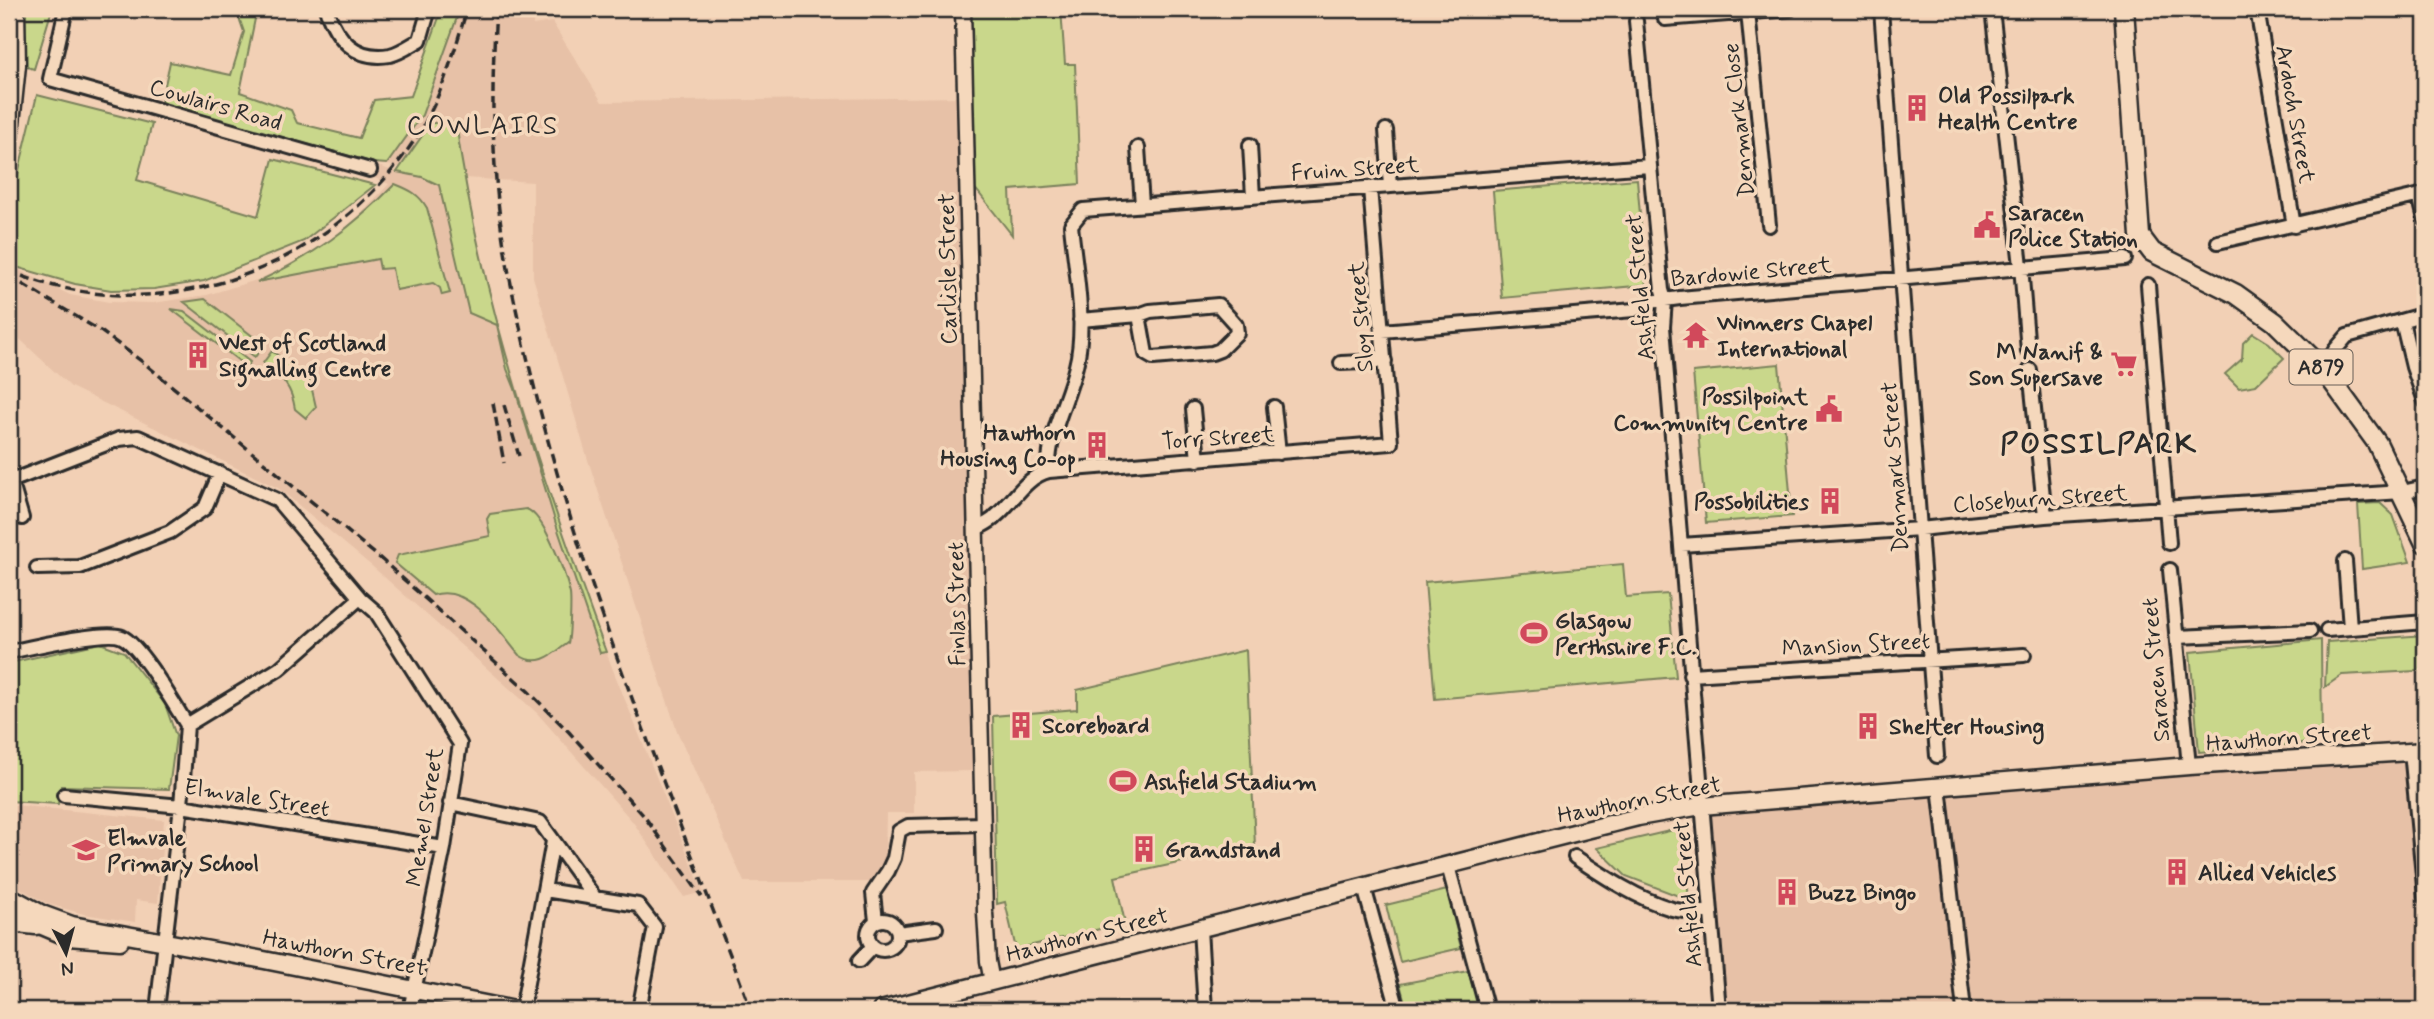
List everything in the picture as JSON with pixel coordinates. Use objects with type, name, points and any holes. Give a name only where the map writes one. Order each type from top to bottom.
[{"type":"main road","points":[[9,133],[16,65],[15,9]]},
{"type":"main road","name":"A879","points":[[2124,9],[2140,236],[2152,252],[2236,294],[2275,322],[2324,370],[2377,443],[2425,543]]},
{"type":"main road","name":"Hawthorn Street","points":[[881,1010],[1638,817],[1701,806],[2189,766],[2418,751]]},
{"type":"main road","name":"Hawthorn Street","points":[[9,896],[42,914],[72,925],[413,988],[515,1010]]},
{"type":"main road","name":"Hawthorn Street","points":[[9,912],[68,937],[101,941],[164,941]]},
{"type":"main road","points":[[9,922],[36,925]]},
{"type":"street","name":"Cowlairs Road","points":[[66,9],[50,79],[370,170]]},
{"type":"street","points":[[326,9],[341,39],[359,53],[391,55],[420,40],[429,9]]},
{"type":"street","name":"Carlisle Street","points":[[963,9],[976,529]]},
{"type":"street","points":[[1665,19],[1790,9]]},
{"type":"street","name":"Denmark Street","points":[[1881,9],[1937,756]]},
{"type":"street","points":[[1992,9],[2028,351]]},
{"type":"street","name":"Ardoch Street","points":[[2257,9],[2294,226]]},
{"type":"street","name":"Denmark Close","points":[[1754,11],[1769,225]]},
{"type":"street","name":"Ashfield Street","points":[[1636,20],[1661,290],[1665,300],[1663,327],[1718,1010]]},
{"type":"street","points":[[1386,130],[1390,186]]},
{"type":"street","points":[[1250,145],[1253,197]]},
{"type":"street","points":[[1138,148],[1142,205]]},
{"type":"street","name":"Fruin Street","points":[[1080,320],[1071,225],[1083,210],[1649,166]]},
{"type":"street","name":"Sloy Street","points":[[1370,188],[1391,443]]},
{"type":"street","points":[[2218,242],[2422,195],[2425,219]]},
{"type":"street","name":"Bardowie Street","points":[[1382,331],[1634,310],[1649,302],[1665,300],[2125,259]]},
{"type":"street","points":[[2148,285],[2169,543]]},
{"type":"street","points":[[1049,471],[1048,455],[1077,365],[1080,320],[1217,305],[1236,325],[1237,333],[1220,350],[1212,353],[1153,358],[1146,354],[1139,315]]},
{"type":"street","points":[[2324,370],[2347,336],[2425,314]]},
{"type":"street","points":[[2402,321],[2413,367],[2425,401]]},
{"type":"street","points":[[1341,363],[1385,361]]},
{"type":"street","points":[[2030,370],[2045,516]]},
{"type":"street","points":[[1274,407],[1279,453]]},
{"type":"street","points":[[1194,409],[1198,460]]},
{"type":"street","name":"Memel Street","points":[[10,477],[119,439],[138,437],[277,500],[360,598],[376,612],[460,744],[444,848],[410,1010]]},
{"type":"street","name":"Torr Street","points":[[1049,471],[1391,443]]},
{"type":"street","name":"Finlas Street","points":[[992,982],[985,913],[976,529],[995,518],[1030,480],[1049,471]]},
{"type":"street","points":[[37,568],[80,567],[170,532],[205,508],[220,472]]},
{"type":"street","points":[[10,477],[22,518]]},
{"type":"street","name":"Closeburn Street","points":[[1681,545],[1920,529],[2045,516],[2166,510],[2402,492],[2425,487]]},
{"type":"street","points":[[2344,561],[2350,628]]},
{"type":"street","name":"Saracen Street","points":[[2170,570],[2189,766]]},
{"type":"street","points":[[187,725],[279,669],[360,598]]},
{"type":"street","points":[[2327,630],[2425,622]]},
{"type":"street","points":[[2177,637],[2310,631]]},
{"type":"street","points":[[9,652],[94,637],[123,637],[141,655],[187,725],[157,1010]]},
{"type":"street","name":"Mansion Street","points":[[1690,676],[2024,655]]},
{"type":"street","points":[[2418,751],[2425,897]]},
{"type":"street","points":[[1939,786],[1964,1010]]},
{"type":"street","name":"Elmvale Street","points":[[64,795],[180,806],[444,848]]},
{"type":"street","points":[[450,803],[540,822],[595,898]]},
{"type":"street","points":[[873,946],[868,933],[876,921],[873,893],[891,864],[898,831],[908,826],[983,824]]},
{"type":"street","points":[[522,1010],[552,841]]},
{"type":"street","points":[[1576,857],[1646,899],[1674,910],[1711,912]]},
{"type":"street","points":[[1448,866],[1487,1010]]},
{"type":"street","points":[[1364,887],[1398,1010]]},
{"type":"street","points":[[545,890],[638,905],[655,928],[639,1010]]},
{"type":"street","points":[[876,921],[890,921],[898,933]]},
{"type":"street","points":[[898,933],[936,928]]},
{"type":"street","points":[[1200,929],[1205,1010]]},
{"type":"street","points":[[873,946],[888,949],[895,943],[898,933]]},
{"type":"street","points":[[859,961],[873,946]]},
{"type":"shaded area","points":[[460,9],[534,9],[533,25],[552,22],[602,102],[965,97],[978,618],[973,771],[914,772],[914,813],[886,813],[885,860],[870,882],[744,882],[677,731],[587,457],[533,277],[533,182],[464,178],[495,313],[558,522],[613,670],[703,892],[684,897],[633,822],[537,713],[373,567],[278,488],[71,387],[9,329],[9,265],[70,295],[109,302],[153,303],[207,295],[260,279],[310,254],[351,224],[389,184],[365,174],[368,163],[397,172],[400,167],[374,163],[387,164],[422,115]]},
{"type":"shaded area","points":[[2411,751],[2425,842],[2425,1010],[1723,1010],[1701,806]]},
{"type":"shaded area","name":"Elmvale Primary School","points":[[14,805],[164,820],[158,903],[136,900],[135,922],[84,914],[48,904],[9,882]]},
{"type":"green space","points":[[9,9],[52,9],[34,69],[9,62]]},
{"type":"green space","points":[[236,9],[257,9],[240,92],[291,110],[297,123],[359,138],[374,100],[411,96],[442,9],[460,9],[422,115],[387,164],[374,163],[161,103],[170,62],[231,75],[244,32]]},
{"type":"green space","points":[[963,9],[1061,9],[1065,64],[1075,64],[1080,184],[1010,190],[1012,235],[967,178]]},
{"type":"green space","points":[[37,95],[152,124],[137,180],[258,216],[273,159],[375,185],[304,241],[204,281],[154,289],[111,290],[75,284],[9,265],[9,211]]},
{"type":"green space","points":[[431,123],[456,123],[467,191],[498,325],[537,457],[606,652],[600,653],[556,524],[507,369],[497,325],[469,313],[439,185],[422,177],[397,172]]},
{"type":"green space","points":[[1637,179],[1646,285],[1502,298],[1493,191]]},
{"type":"green space","points":[[395,184],[414,193],[427,208],[450,293],[442,295],[440,288],[433,283],[396,290],[392,268],[380,269],[378,259],[257,282],[331,240]]},
{"type":"green space","points":[[205,299],[264,345],[255,357],[184,302]]},
{"type":"green space","points":[[171,309],[184,311],[250,362],[247,367]]},
{"type":"green space","points":[[2253,333],[2269,343],[2284,358],[2256,385],[2239,388],[2225,374],[2242,359],[2243,343]]},
{"type":"green space","points":[[272,351],[310,381],[316,407],[306,418],[295,409],[285,383],[263,363]]},
{"type":"green space","points":[[1779,364],[1792,516],[1706,523],[1693,372]]},
{"type":"green space","points":[[2380,503],[2393,515],[2410,562],[2362,569],[2358,504]]},
{"type":"green space","points":[[526,509],[533,513],[547,533],[570,594],[568,643],[539,660],[526,659],[519,655],[492,622],[471,602],[446,593],[433,595],[395,563],[398,555],[490,536],[487,519],[490,514]]},
{"type":"green space","points":[[1623,564],[1626,597],[1668,594],[1676,677],[1435,699],[1425,582]]},
{"type":"green space","points":[[2425,635],[2425,667],[2417,671],[2342,675],[2325,687],[2327,642]]},
{"type":"green space","points":[[2321,640],[2322,742],[2199,752],[2190,652]]},
{"type":"green space","points":[[100,643],[124,652],[165,704],[176,736],[169,789],[61,786],[58,804],[9,801],[9,663]]},
{"type":"green space","name":"Ashfield Stadium","points":[[1246,650],[1255,846],[1115,877],[1125,923],[1016,949],[1005,902],[997,904],[993,716],[1077,709],[1077,690]]},
{"type":"green space","points":[[1682,828],[1689,900],[1626,876],[1597,848]]},
{"type":"green space","points":[[1447,890],[1461,948],[1400,962],[1386,905]]},
{"type":"green space","points":[[1468,971],[1480,1010],[1407,1010],[1400,984]]},
{"type":"railway","points":[[22,276],[79,291],[137,295],[193,289],[248,274],[299,249],[346,216],[387,176],[422,128],[442,85],[467,9]]},
{"type":"railway","points":[[496,9],[493,110],[496,185],[509,276],[534,386],[555,466],[605,624],[751,1010]]},
{"type":"railway","points":[[9,276],[102,332],[144,363],[381,559],[528,691],[569,732],[644,816],[702,897]]},
{"type":"railway","points":[[493,403],[504,463]]},
{"type":"railway","points":[[504,405],[519,456]]},
{"type":"place","name":"Old Possilpark Health Centre","points":[[1917,108]]},
{"type":"place","name":"Saracen Police Station","points":[[1987,225]]},
{"type":"place","name":"Winners Chapel International","points":[[1696,335]]},
{"type":"place","name":"West of Scotland Signalling Centre","points":[[198,355]]},
{"type":"place","name":"M Nanif & Son Supersave","points":[[2124,364]]},
{"type":"place","name":"Possilpoint Community Centre","points":[[1829,409]]},
{"type":"place","name":"Hawthorn Housing Co-op","points":[[1097,445]]},
{"type":"place","name":"Possobilities","points":[[1830,501]]},
{"type":"place","name":"Glasgow Perthshire F.C.","points":[[1534,633]]},
{"type":"place","name":"Scoreboard","points":[[1021,725]]},
{"type":"place","name":"Shelter Housing","points":[[1868,726]]},
{"type":"place","name":"Ashfield Stadium","points":[[1123,781]]},
{"type":"place","name":"Grandstand","points":[[1144,849]]},
{"type":"place","name":"Elmvale Primary School","points":[[86,850]]},
{"type":"place","name":"Allied Vehicles","points":[[2177,872]]},
{"type":"place","name":"Buzz Bingo","points":[[1787,892]]},
{"type":"district","name":"COWLAIRS","points":[[483,125]]},
{"type":"district","name":"POSSILPARK","points":[[2099,443]]}]
